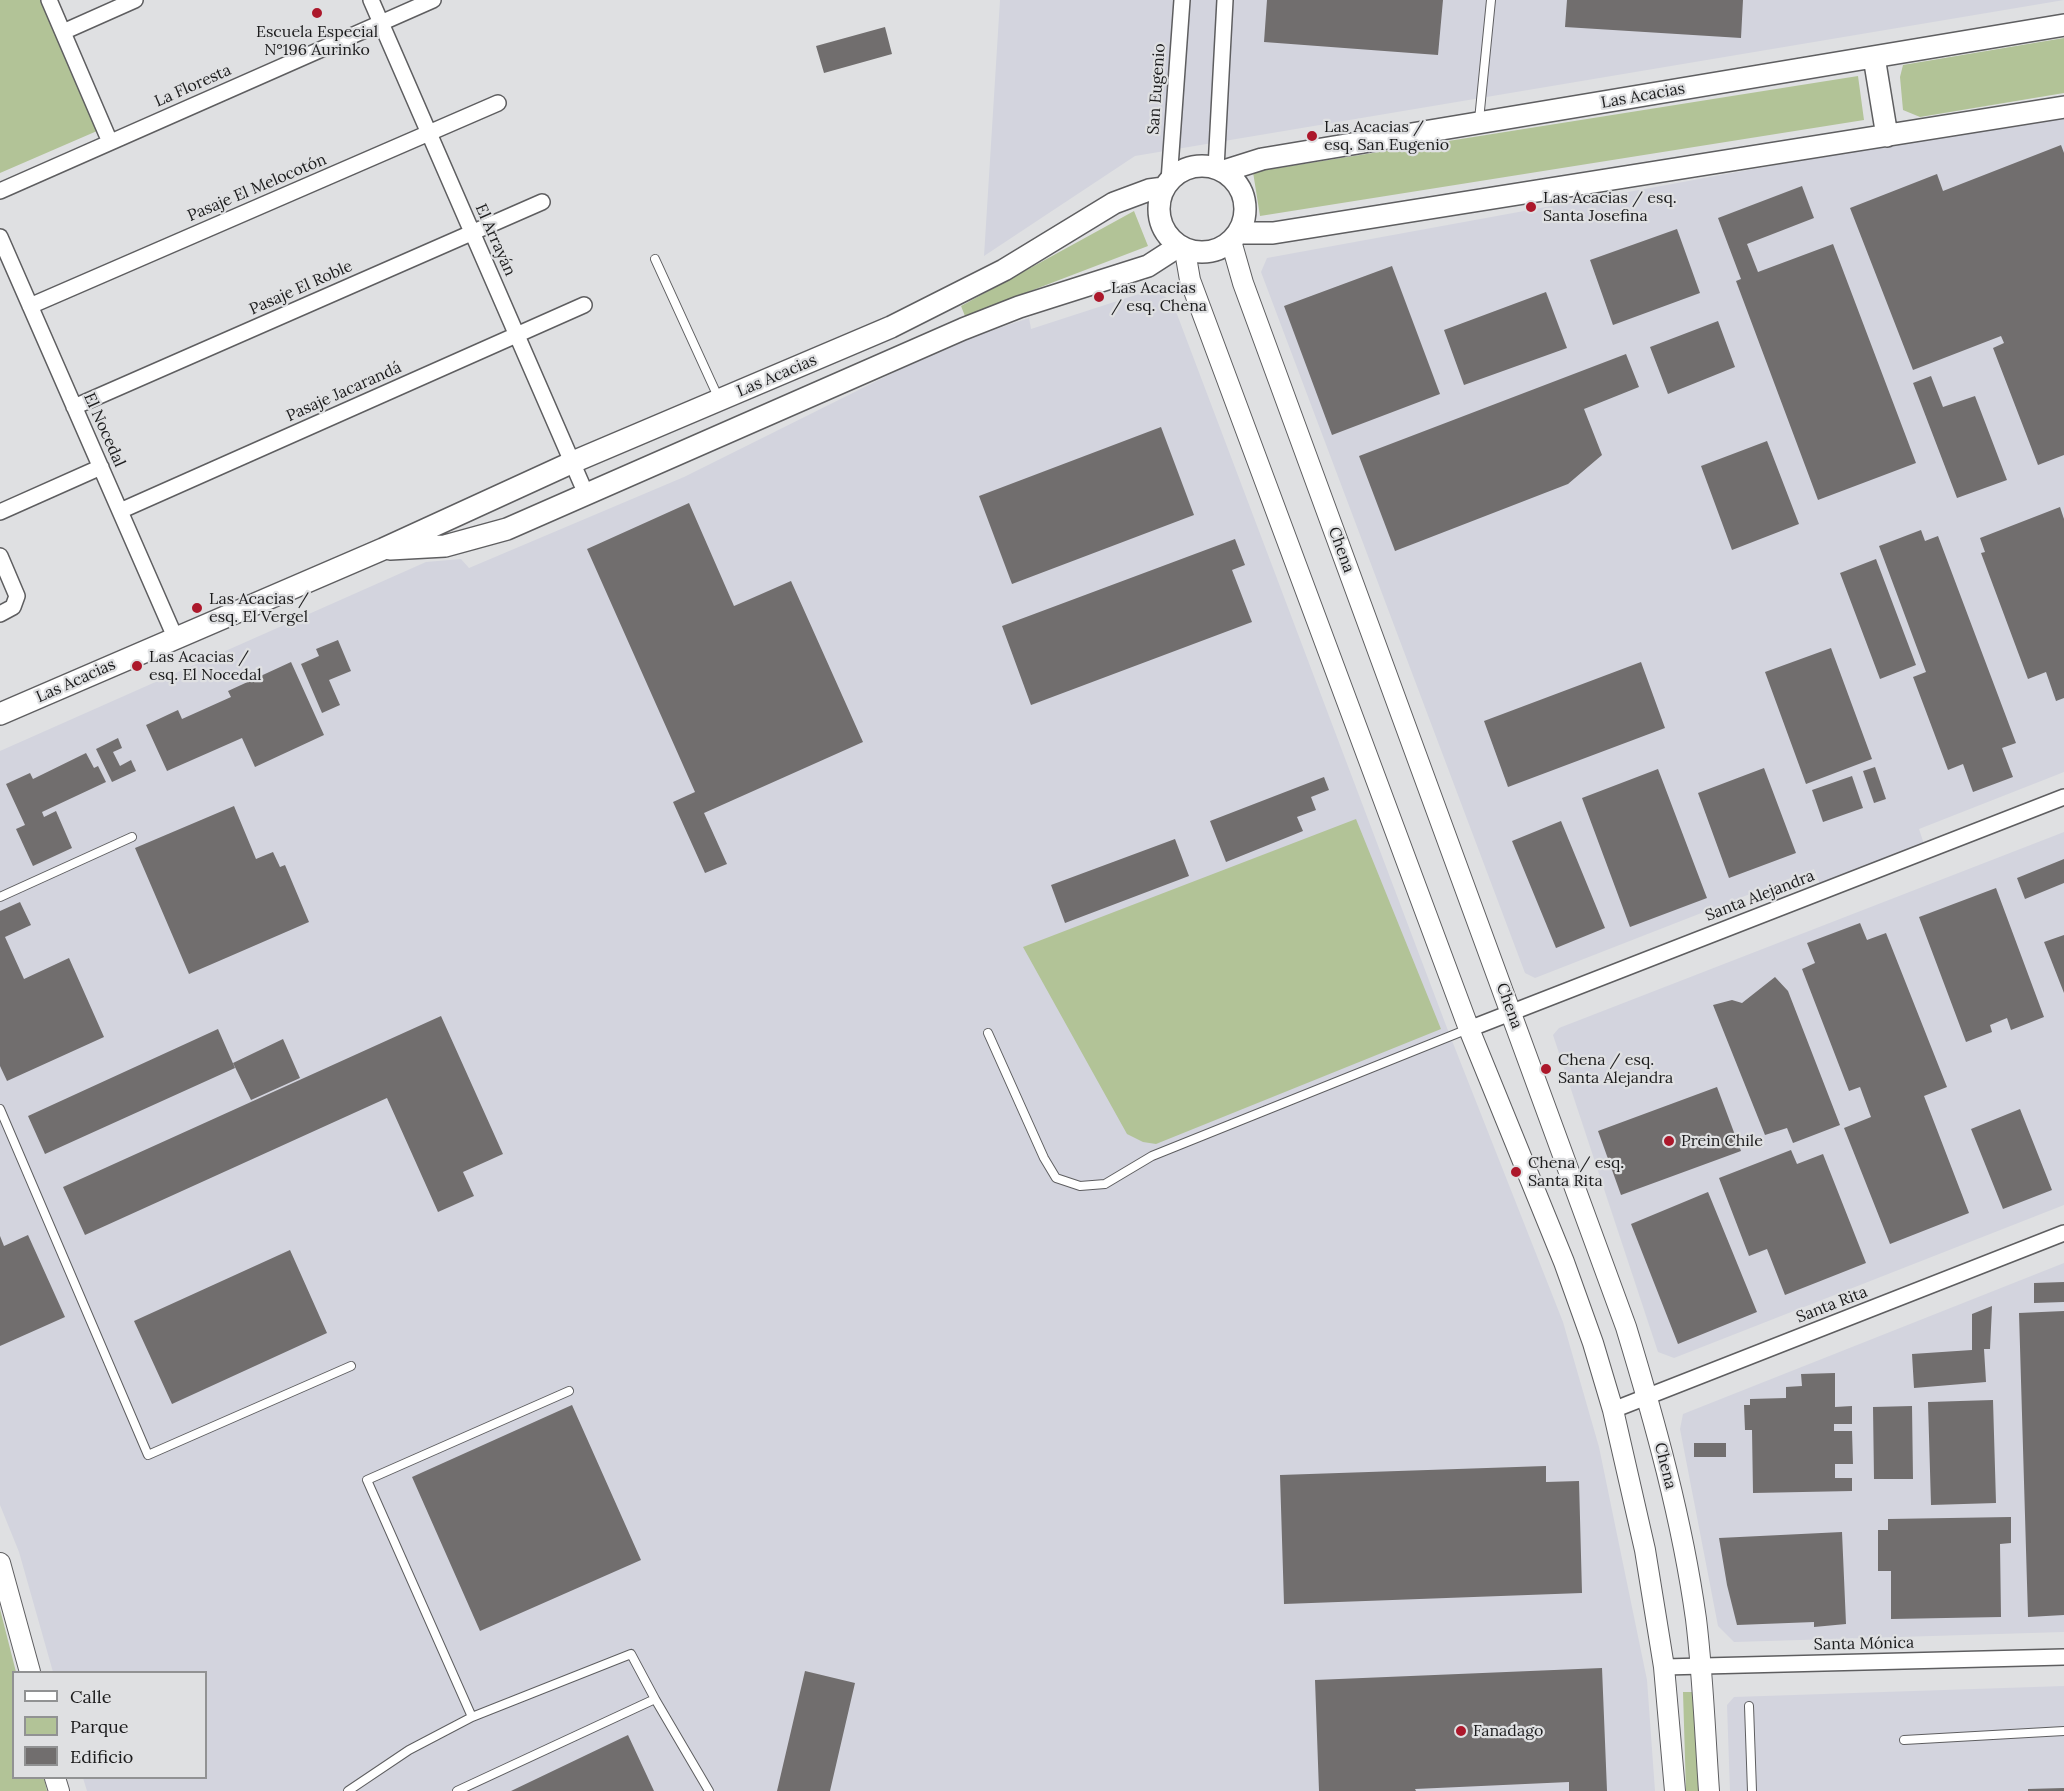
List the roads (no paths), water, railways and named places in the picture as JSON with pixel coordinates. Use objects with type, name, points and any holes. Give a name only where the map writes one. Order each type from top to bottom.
[{"type":"main road","name":"Las Acacias","points":[[1220,169],[1262,159],[2064,25]]},
{"type":"main road","points":[[1874,57],[1887,136]]},
{"type":"main road","points":[[1235,237],[1245,214],[1243,194],[1232,177],[1220,169],[1190,167],[1166,184],[1159,204],[1160,220],[1167,235],[1183,248],[1215,250],[1235,237],[1273,233],[1887,136],[2064,106]]},
{"type":"main road","name":"Las Acacias","points":[[0,714],[383,549],[573,462],[720,401],[962,293],[1114,203],[1166,184]]},
{"type":"main road","name":"Las Acacias","points":[[383,549],[445,546],[486,537],[972,325],[1028,304],[1148,267],[1183,248]]},
{"type":"street","points":[[49,0],[110,142]]},
{"type":"street","points":[[63,32],[135,0]]},
{"type":"street","name":"El Arrayán","points":[[371,0],[586,494]]},
{"type":"street","name":"La Floresta","points":[[0,191],[433,0]]},
{"type":"street","name":"San Eugenio","points":[[1166,184],[1182,0]]},
{"type":"street","points":[[1220,169],[1225,0]]},
{"type":"street","name":"Pasaje El Melocotón","points":[[30,306],[498,103]]},
{"type":"street","name":"Pasaje El Roble","points":[[74,407],[542,202]]},
{"type":"street","name":"El Nocedal","points":[[0,237],[175,637]]},
{"type":"street","name":"Chena","points":[[1235,237],[1243,283],[1626,1327],[1647,1397],[1687,1562],[1701,1666],[1708,1791]]},
{"type":"street","points":[[1183,248],[1190,280],[1470,1029],[1579,1302],[1613,1410],[1645,1550],[1664,1667],[1674,1791]]},
{"type":"street","name":"Pasaje Jacarandá","points":[[120,511],[584,305]]},
{"type":"street","points":[[0,512],[101,467]]},
{"type":"street","points":[[0,556],[17,596],[13,607],[0,614]]},
{"type":"street","name":"Santa Alejandra","points":[[1470,1029],[2064,797]]},
{"type":"street","name":"Santa Rita","points":[[1613,1410],[2064,1233]]},
{"type":"street","points":[[0,1563],[30,1671]]},
{"type":"street","name":"Santa Mónica","points":[[1664,1667],[2064,1657]]},
{"type":"lane","points":[[1479,124],[1491,0]]},
{"type":"lane","points":[[655,259],[720,401]]},
{"type":"lane","points":[[0,897],[132,837]]},
{"type":"lane","points":[[988,1033],[1044,1158],[1056,1178],[1067,1184],[1086,1186],[1105,1184],[1152,1156],[1470,1029]]},
{"type":"lane","points":[[0,1109],[148,1455],[351,1366]]},
{"type":"lane","points":[[472,1717],[367,1480],[568,1391]]},
{"type":"lane","points":[[348,1791],[409,1750],[472,1717],[631,1654],[709,1791]]},
{"type":"lane","points":[[457,1791],[655,1699]]},
{"type":"lane","points":[[1749,1706],[1752,1791]]},
{"type":"lane","points":[[1904,1740],[2064,1731]]},
{"type":"place","name":"Escuela Especial N°196 Aurinko","points":[[317,13]]},
{"type":"place","name":"Las Acacias / esq. San Eugenio","points":[[1312,136]]},
{"type":"place","name":"Las Acacias / esq. Santa Josefina","points":[[1531,207]]},
{"type":"place","name":"Las Acacias / esq. Chena","points":[[1099,297]]},
{"type":"place","name":"Las Acacias / esq. El Vergel","points":[[197,608]]},
{"type":"place","name":"Las Acacias / esq. El Nocedal","points":[[137,666]]},
{"type":"place","name":"Chena / esq. Santa Alejandra","points":[[1546,1069]]},
{"type":"place","name":"Prein Chile","points":[[1669,1141]]},
{"type":"place","name":"Chena / esq. Santa Rita","points":[[1516,1172]]},
{"type":"place","name":"Fanadago","points":[[1461,1731]]}]
